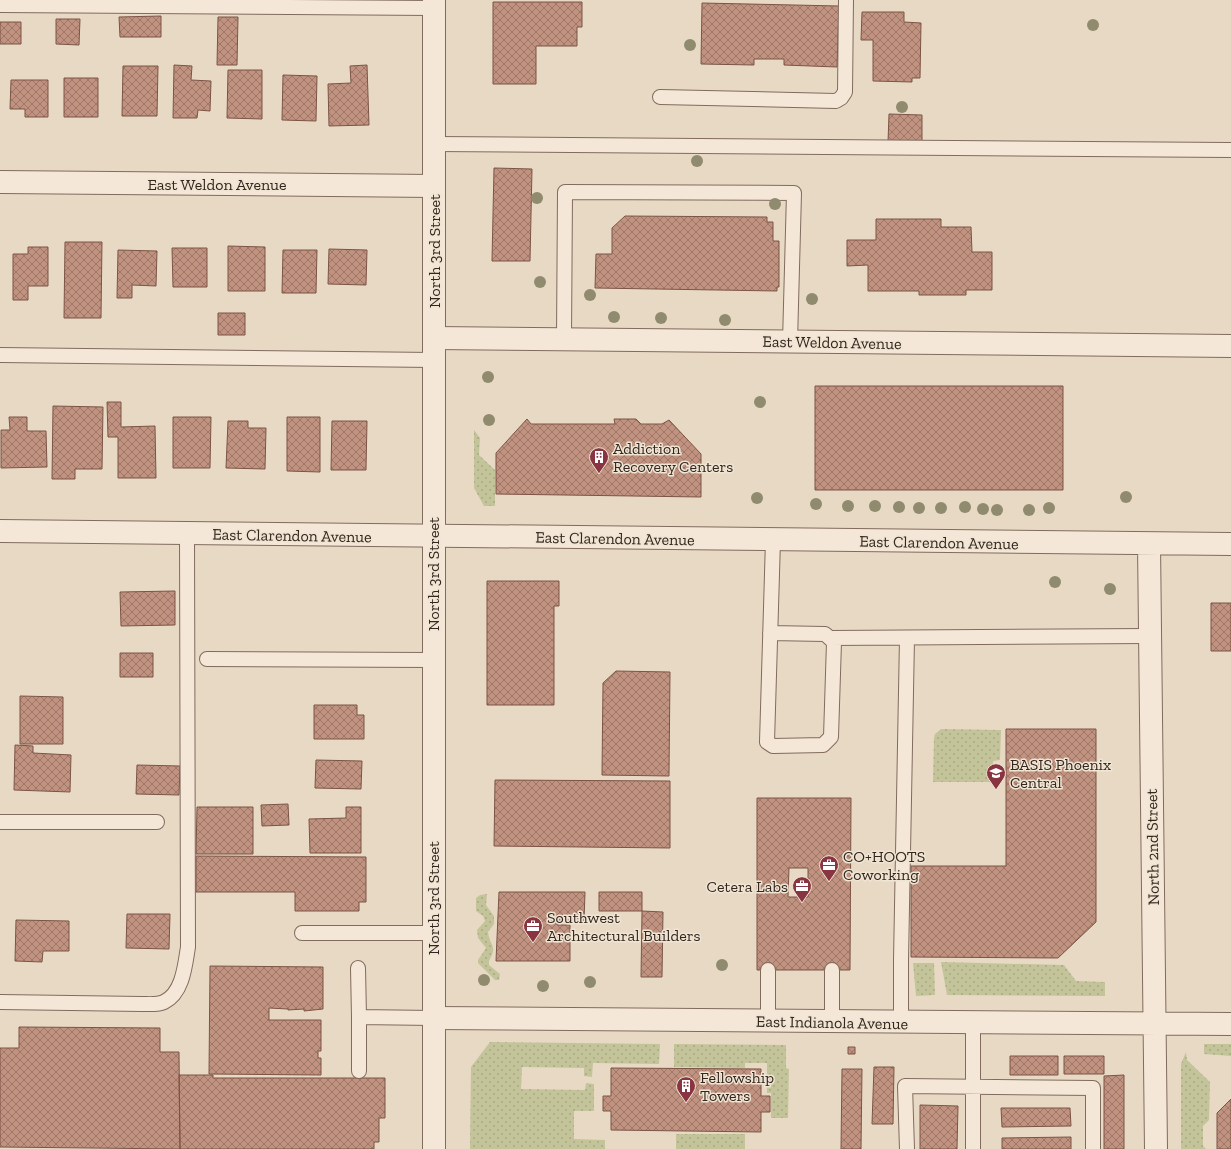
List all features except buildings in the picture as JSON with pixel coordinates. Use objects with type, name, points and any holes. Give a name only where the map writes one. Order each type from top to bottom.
[{"type":"street","name":"North 3rd Street","points":[[434,4],[434,1149]]},
{"type":"street","name":"East Weldon Avenue","points":[[0,182],[434,186]]},
{"type":"street","name":"East Weldon Avenue","points":[[434,338],[1231,346]]},
{"type":"street","name":"East Clarendon Avenue","points":[[0,532],[1231,544]]},
{"type":"street","name":"North 2nd Street","points":[[1149,544],[1156,1149]]},
{"type":"street","name":"East Indianola Avenue","points":[[433,1018],[1231,1024]]},
{"type":"lane","points":[[660,97],[836,101],[841,98],[845,92],[846,0]]},
{"type":"lane","points":[[0,6],[434,4]]},
{"type":"lane","points":[[434,144],[1231,150]]},
{"type":"lane","points":[[564,339],[565,192],[794,193],[790,342]]},
{"type":"lane","points":[[0,355],[434,360]]},
{"type":"lane","points":[[0,1002],[162,1003],[174,993],[183,975],[188,947],[187,533]]},
{"type":"lane","points":[[770,633],[825,634],[834,642],[831,737],[823,745],[773,746],[767,742],[770,633],[773,540]]},
{"type":"lane","points":[[830,638],[1150,636]]},
{"type":"lane","points":[[901,1022],[907,638]]},
{"type":"lane","points":[[207,659],[433,660]]},
{"type":"lane","points":[[0,822],[157,822]]},
{"type":"lane","points":[[302,933],[433,933]]},
{"type":"lane","points":[[358,968],[359,1071]]},
{"type":"lane","points":[[768,970],[768,1021]]},
{"type":"lane","points":[[832,970],[832,1022]]},
{"type":"lane","points":[[359,1017],[433,1018]]},
{"type":"lane","points":[[973,1023],[973,1149]]},
{"type":"lane","points":[[907,1149],[905,1086],[1093,1088],[1093,1149]]},
{"type":"green space","points":[[474,430],[480,438],[479,455],[495,470],[495,506],[484,506],[474,488]]},
{"type":"green space","points":[[941,729],[1001,730],[1000,760],[993,761],[993,782],[933,782],[934,738],[935,734]]},
{"type":"green space","points":[[487,894],[486,905],[494,916],[494,924],[488,932],[493,946],[493,952],[489,965],[500,974],[499,980],[495,980],[478,963],[478,960],[486,948],[478,938],[477,930],[485,921],[483,916],[476,911],[476,898],[480,895]]},
{"type":"green space","points":[[941,962],[1064,965],[1076,981],[1105,982],[1105,996],[947,995]]},
{"type":"green space","points":[[913,963],[934,963],[935,995],[916,996]]},
{"type":"green space","points":[[490,1042],[660,1044],[659,1064],[593,1063],[592,1077],[584,1076],[584,1068],[522,1067],[521,1089],[585,1090],[586,1083],[594,1084],[594,1111],[574,1111],[574,1139],[605,1140],[605,1149],[470,1149],[471,1067]]},
{"type":"green space","points":[[674,1044],[786,1045],[786,1068],[789,1069],[788,1118],[771,1118],[771,1093],[767,1093],[767,1063],[745,1063],[745,1068],[674,1067]]},
{"type":"green space","points":[[1204,1044],[1231,1044],[1231,1056],[1204,1054]]},
{"type":"green space","points":[[1186,1052],[1187,1060],[1210,1082],[1209,1120],[1203,1126],[1203,1146],[1206,1149],[1181,1149],[1181,1064]]},
{"type":"green space","points":[[676,1134],[745,1134],[745,1149],[676,1149]]},
{"type":"place","name":"Addiction Recovery Centers","points":[[599,474]]},
{"type":"place","name":"BASIS Phoenix Central","points":[[996,790]]},
{"type":"place","name":"CO+HOOTS Coworking","points":[[829,882]]},
{"type":"place","name":"Cetera Labs","points":[[802,903]]},
{"type":"place","name":"Southwest Architectural Builders","points":[[533,943]]},
{"type":"place","name":"Fellowship Towers","points":[[686,1103]]}]
